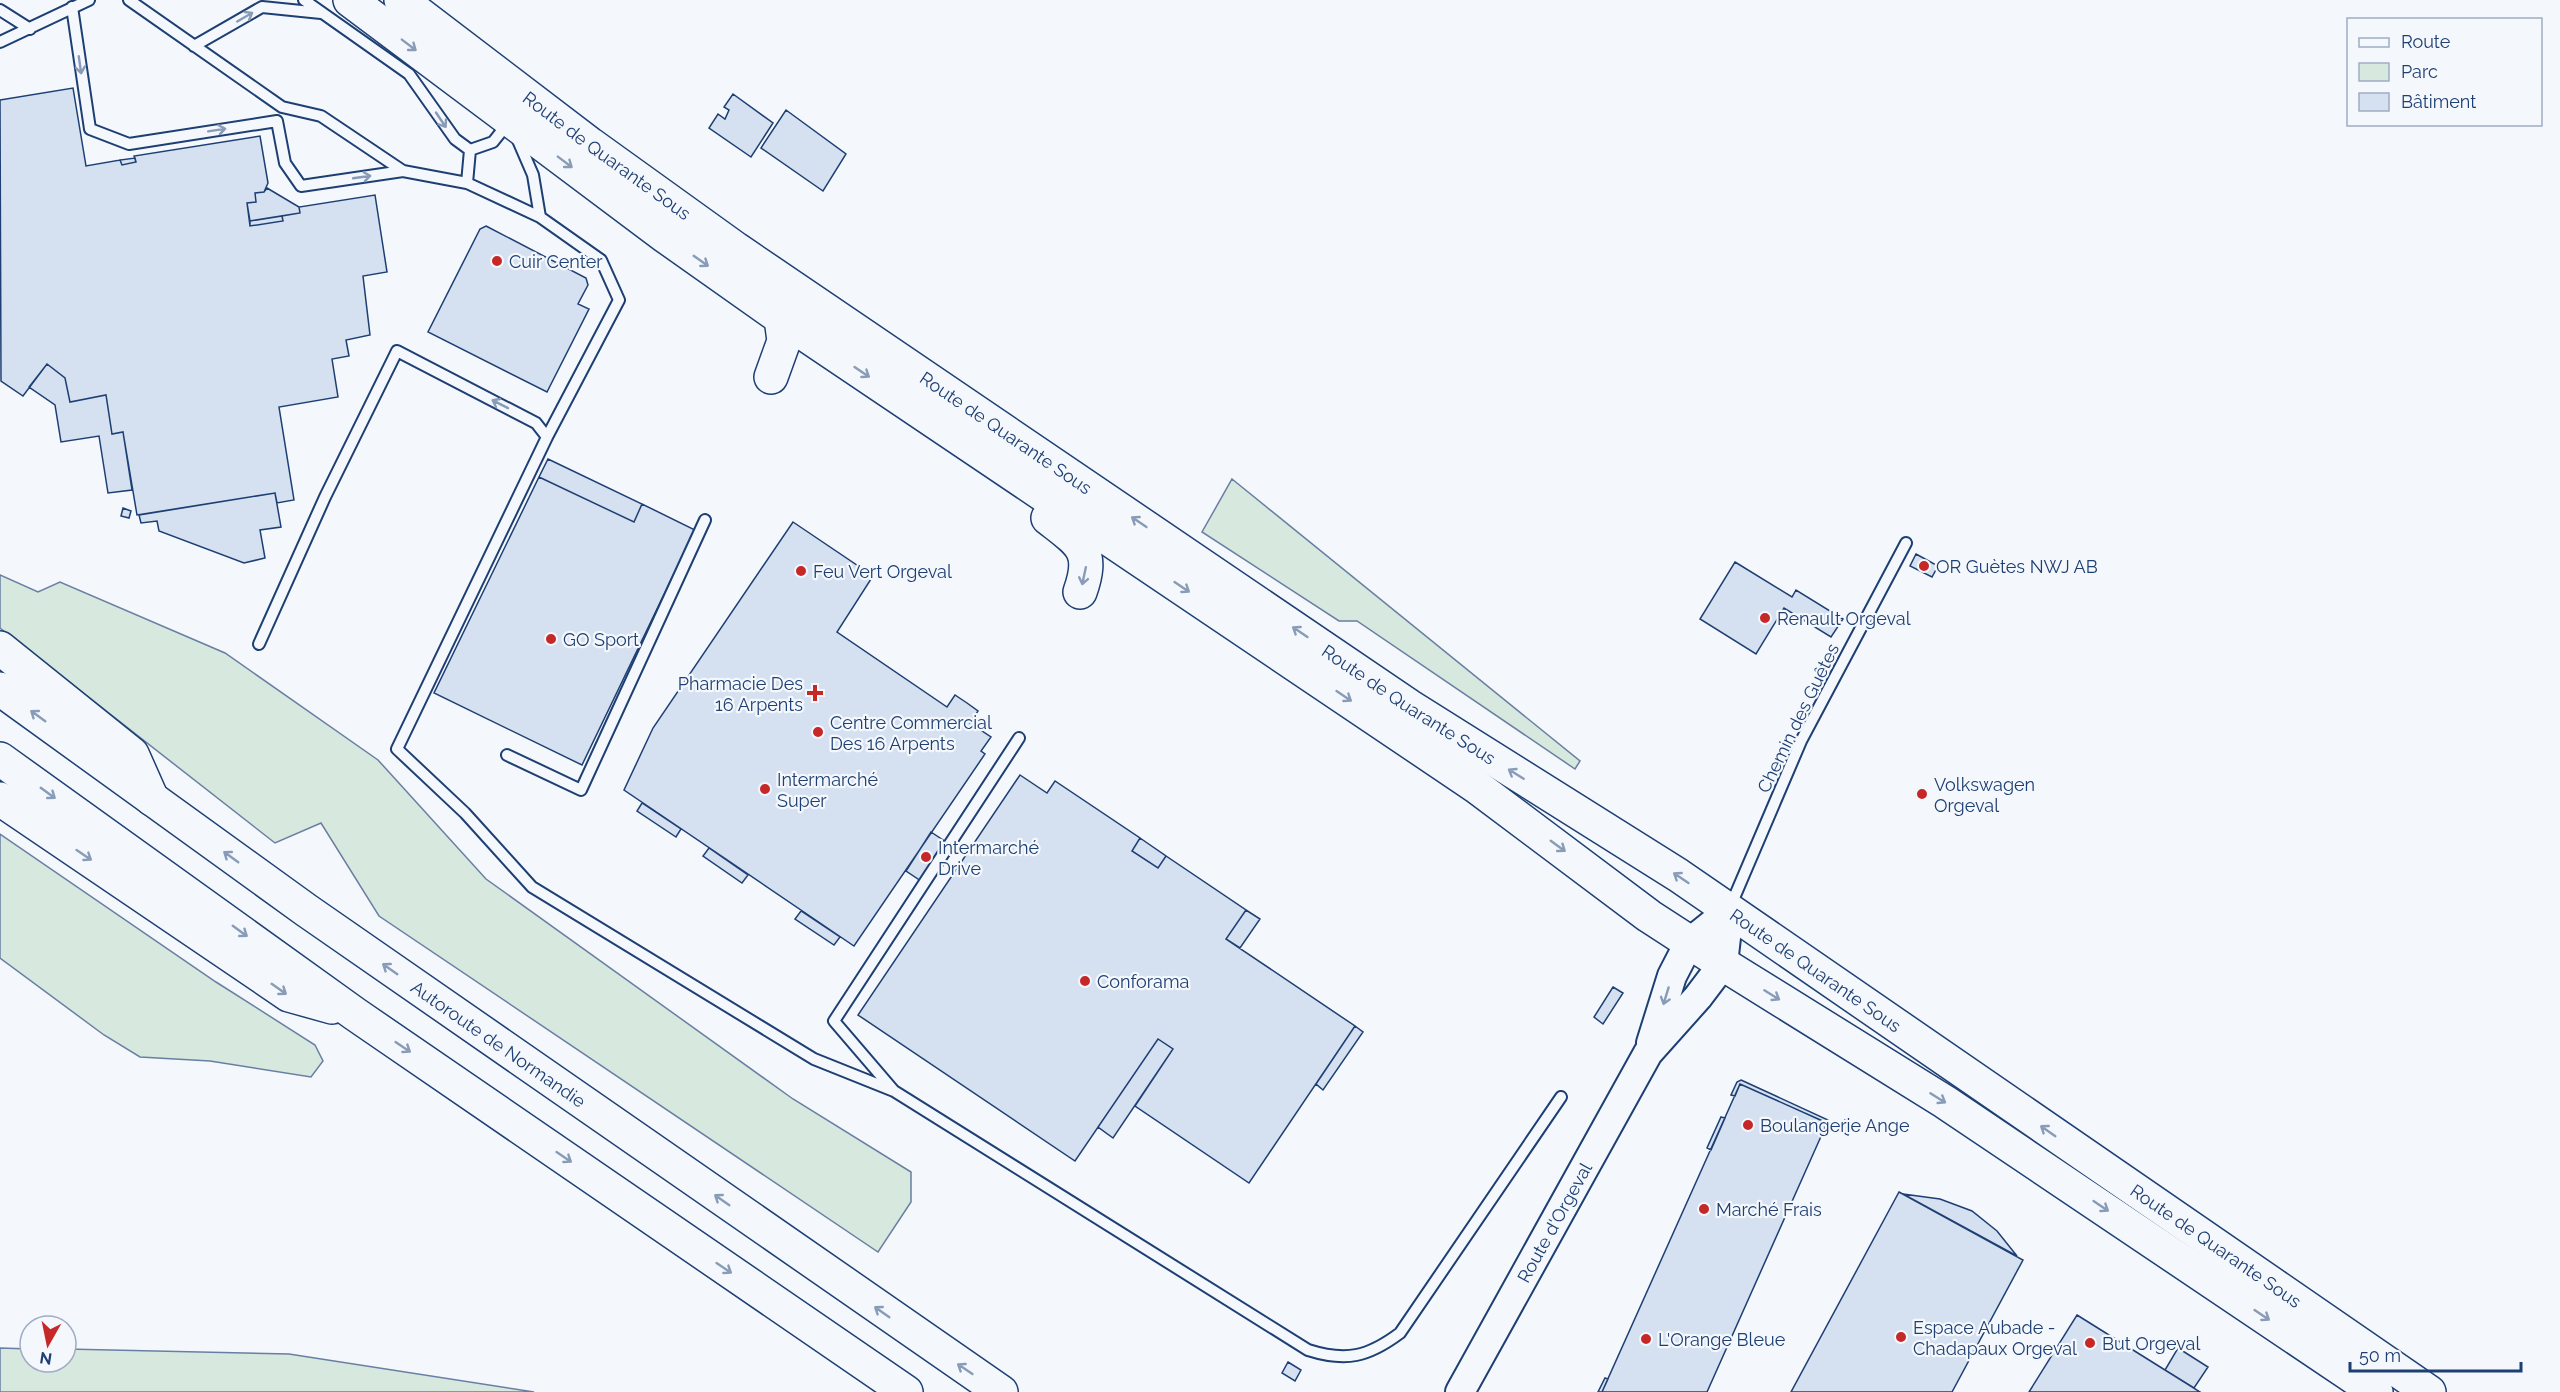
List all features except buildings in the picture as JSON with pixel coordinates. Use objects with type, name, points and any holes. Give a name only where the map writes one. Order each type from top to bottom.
[{"type":"main road","name":"Route de Quarante Sous","points":[[401,0],[519,109],[665,236],[781,318],[1458,774],[1579,861],[1649,916],[1689,943],[1945,1102],[2376,1392]]},
{"type":"main road","name":"Route de Quarante Sous","points":[[346,6],[519,109],[663,199],[1400,699],[1661,865],[2429,1392]]},
{"type":"main road","points":[[771,377],[784,341],[781,318]]},
{"type":"main road","points":[[1046,496],[1042,513],[1079,541],[1087,572],[1080,592]]},
{"type":"main road","points":[[0,648],[132,754],[153,801]]},
{"type":"main road","name":"Autoroute de Normandie","points":[[0,689],[326,924],[1000,1392]]},
{"type":"main road","points":[[0,759],[355,1014],[906,1392]]},
{"type":"main road","points":[[0,799],[289,995],[355,1014]]},
{"type":"street","points":[[1689,943],[1729,911]]},
{"type":"street","points":[[1723,964],[1729,911]]},
{"type":"street","name":"Route d'Orgeval","points":[[1460,1392],[1648,1053],[1672,976],[1689,943]]},
{"type":"street","name":"Route d'Orgeval","points":[[1648,1053],[1698,997],[1723,964]]},
{"type":"lane","points":[[0,42],[88,0]]},
{"type":"lane","points":[[129,0],[282,106],[321,116],[403,171]]},
{"type":"lane","points":[[304,0],[346,6],[409,74],[454,139],[470,150]]},
{"type":"lane","points":[[194,46],[262,7],[346,6]]},
{"type":"lane","points":[[72,8],[90,129],[129,144],[277,120]]},
{"type":"lane","points":[[0,10],[30,29]]},
{"type":"lane","points":[[282,106],[277,120],[285,163],[301,186],[403,171],[467,183],[540,217],[601,260],[620,300],[547,438],[397,749],[465,813],[532,887],[814,1059],[894,1091],[1308,1350],[1326,1356],[1346,1358],[1367,1353],[1400,1333],[1561,1097]]},
{"type":"lane","points":[[470,150],[493,142],[519,109]]},
{"type":"lane","points":[[519,109],[540,217]]},
{"type":"lane","points":[[467,183],[470,150]]},
{"type":"lane","points":[[259,644],[325,498],[398,351],[536,423],[547,438]]},
{"type":"lane","points":[[507,755],[581,790],[705,520]]},
{"type":"lane","name":"Chemin des Guêtes","points":[[1729,911],[1801,741],[1906,543]]},
{"type":"lane","points":[[894,1091],[834,1021],[1019,738]]},
{"type":"green space","points":[[1232,479],[1580,761],[1575,769],[1357,621],[1339,621],[1202,532]]},
{"type":"green space","points":[[0,575],[38,592],[60,582],[225,653],[378,760],[486,879],[793,1099],[911,1172],[911,1202],[878,1252],[379,916],[321,823],[275,843],[0,628]]},
{"type":"green space","points":[[0,834],[216,982],[315,1045],[323,1061],[311,1077],[210,1061],[140,1057],[104,1035],[0,958]]},
{"type":"green space","points":[[0,1348],[18,1349],[18,1374],[78,1374],[78,1349],[289,1354],[534,1392],[0,1392]]},
{"type":"place","name":"Cuir Center","points":[[497,261]]},
{"type":"place","name":"OR Guètes NWJ AB","points":[[1924,566]]},
{"type":"place","name":"Feu Vert Orgeval","points":[[801,571]]},
{"type":"place","name":"Renault Orgeval","points":[[1765,618]]},
{"type":"place","name":"GO Sport","points":[[551,639]]},
{"type":"place","name":"Pharmacie Des 16 Arpents","points":[[815,693]]},
{"type":"place","name":"Centre Commercial Des 16 Arpents","points":[[818,732]]},
{"type":"place","name":"Intermarché Super","points":[[765,789]]},
{"type":"place","name":"Volkswagen Orgeval","points":[[1922,794]]},
{"type":"place","name":"Intermarché Drive","points":[[926,857]]},
{"type":"place","name":"Conforama","points":[[1085,981]]},
{"type":"place","name":"Boulangerie Ange","points":[[1748,1125]]},
{"type":"place","name":"Marché Frais","points":[[1704,1209]]},
{"type":"place","name":"Espace Aubade - Chadapaux Orgeval","points":[[1901,1337]]},
{"type":"place","name":"L'Orange Bleue","points":[[1646,1339]]},
{"type":"place","name":"But Orgeval","points":[[2090,1343]]}]
